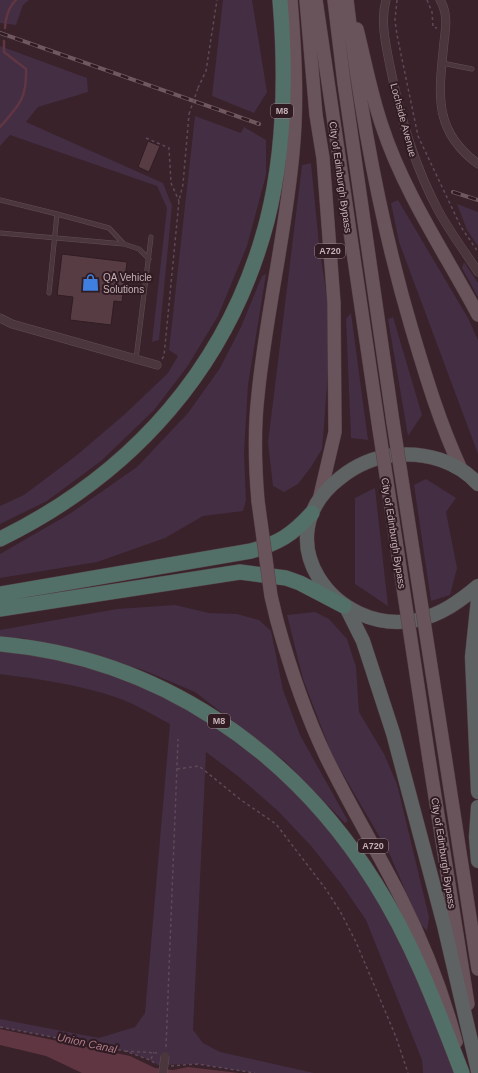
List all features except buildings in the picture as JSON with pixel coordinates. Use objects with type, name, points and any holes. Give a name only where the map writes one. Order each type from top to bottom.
[{"type":"highway","name":"M8","points":[[0,539],[65,503],[91,485],[133,448],[177,402],[207,359],[233,313],[260,244],[267,220],[276,176],[282,125],[283,27],[280,0]]},
{"type":"highway","points":[[0,594],[250,551],[271,545],[285,538],[296,530],[315,507],[327,488],[344,474],[360,464],[390,455],[407,454],[426,456],[442,460],[461,469],[478,484]]},
{"type":"highway","points":[[315,507],[306,540],[312,565],[318,578],[345,606],[356,623],[394,733],[442,919],[478,1071]]},
{"type":"highway","points":[[0,609],[240,572],[286,578],[300,583],[363,616],[402,622],[418,620],[450,607],[478,586]]},
{"type":"highway","points":[[478,599],[472,657],[478,792]]},
{"type":"highway","name":"M8","points":[[0,644],[40,649],[104,664],[160,687],[213,717],[255,746],[298,784],[337,829],[379,889],[419,964],[463,1073]]},
{"type":"highway","points":[[478,807],[476,837],[478,861]]},
{"type":"main road","name":"A720","points":[[291,0],[295,62],[294,151],[258,396],[256,455],[258,501],[271,596],[293,676],[314,732],[400,898],[437,980],[450,1018],[463,1073]]},
{"type":"main road","name":"A720","points":[[306,0],[316,115],[322,158],[334,304],[335,432],[315,507]]},
{"type":"main road","name":"City of Edinburgh Bypass","points":[[316,0],[429,759],[478,1065]]},
{"type":"main road","name":"City of Edinburgh Bypass","points":[[334,0],[344,83],[393,422],[478,969]]},
{"type":"main road","points":[[347,0],[361,108],[389,245],[430,391],[441,423],[461,469]]},
{"type":"main road","points":[[351,0],[372,90],[382,126],[394,157],[409,192],[478,315]]},
{"type":"street","name":"Lochside Avenue","points":[[386,0],[384,22],[388,54],[408,140],[421,175],[439,211],[478,272]]},
{"type":"street","points":[[440,0],[446,15],[439,92],[444,120],[458,146],[478,164]]},
{"type":"street","points":[[0,318],[12,324],[157,365]]},
{"type":"street","points":[[163,1073],[166,1056]]},
{"type":"lane","points":[[442,63],[472,69]]},
{"type":"lane","points":[[0,200],[109,228],[124,244]]},
{"type":"lane","points":[[49,293],[57,214]]},
{"type":"lane","points":[[0,233],[124,244],[139,249],[149,259]]},
{"type":"lane","points":[[136,360],[151,237]]},
{"type":"path","points":[[157,365],[164,356],[179,201],[183,184],[189,114],[206,71],[217,0]]},
{"type":"path","points":[[397,0],[395,20],[397,35],[418,136],[461,227],[478,252]]},
{"type":"path","points":[[146,138],[169,148],[171,183],[179,201]]},
{"type":"path","points":[[125,1052],[154,1052],[166,1056],[178,738]]},
{"type":"path","points":[[177,769],[199,766],[242,800],[276,824],[321,882],[340,911],[356,942],[396,1037],[408,1073]]},
{"type":"path","points":[[0,1027],[125,1052],[150,1060],[158,1066]]},
{"type":"path","points":[[150,1060],[154,1052]]},
{"type":"path","points":[[170,1066],[197,1064],[255,1073]]},
{"type":"shaded area","points":[[0,0],[29,0],[23,5],[16,25],[0,23]]},
{"type":"shaded area","points":[[223,0],[252,0],[267,92],[254,113],[212,96]]},
{"type":"shaded area","points":[[0,46],[87,78],[88,92],[38,107],[26,122],[163,183],[172,206],[159,340],[152,342],[167,208],[157,186],[10,135],[0,146]]},
{"type":"shaded area","points":[[195,116],[241,133],[244,127],[266,140],[266,175],[247,246],[218,316],[187,367],[154,410],[101,461],[47,501],[0,524],[0,506],[24,495],[77,455],[125,414],[168,373],[178,356],[169,350]]},
{"type":"shaded area","points":[[311,163],[319,244],[327,298],[329,355],[324,426],[322,449],[298,484],[284,492],[273,486],[268,443],[302,165]]},
{"type":"shaded area","points":[[398,200],[468,318],[478,340],[478,454],[399,242],[391,203]]},
{"type":"shaded area","points":[[457,204],[478,212],[478,246],[467,230]]},
{"type":"shaded area","points":[[464,262],[478,283],[478,297],[462,268]]},
{"type":"shaded area","points":[[266,274],[248,385],[244,454],[246,500],[243,511],[203,516],[165,538],[97,562],[0,578],[0,554],[71,513],[137,467],[188,413],[220,368],[241,327],[262,276]]},
{"type":"shaded area","points":[[351,313],[368,440],[351,438],[346,319]]},
{"type":"shaded area","points":[[393,317],[422,415],[408,436],[388,319]]},
{"type":"shaded area","points":[[426,479],[456,498],[446,512],[457,568],[450,595],[431,601],[414,485]]},
{"type":"shaded area","points":[[375,488],[388,606],[355,584],[355,498]]},
{"type":"shaded area","points":[[175,605],[209,613],[237,614],[259,620],[271,631],[283,690],[300,735],[348,821],[345,823],[286,762],[195,692],[143,670],[78,651],[23,638],[0,637],[0,630],[117,609]]},
{"type":"shaded area","points":[[315,612],[329,619],[347,639],[356,667],[359,712],[384,754],[397,784],[429,917],[427,931],[419,922],[390,855],[332,755],[303,679],[287,615]]},
{"type":"shaded area","points":[[0,644],[104,664],[255,746],[375,882],[462,1073],[423,1073],[422,1060],[366,920],[342,885],[312,847],[278,811],[239,777],[206,752],[193,1030],[203,1043],[220,1052],[314,1073],[255,1073],[197,1064],[158,1065],[150,1060],[125,1051],[0,1027],[0,1019],[99,1038],[135,1027],[145,1013],[170,724],[141,708],[112,696],[56,682],[0,674]]},
{"type":"shaded area","points":[[0,1029],[130,1056],[155,1068],[173,1070],[188,1067],[239,1073],[82,1073],[46,1056],[0,1045]]},
{"type":"waterway","points":[[5,28],[8,13],[16,0]]},
{"type":"waterway","points":[[0,127],[17,107],[23,95],[26,79],[26,69],[4,52],[4,41]]},
{"type":"railway","points":[[0,33],[259,124]]},
{"type":"railway","points":[[453,192],[478,200]]},
{"type":"place","name":"QA Vehicle Solutions","points":[[90,283]]},
{"type":"water label","name":"Union Canal","points":[[87,1043]]}]
